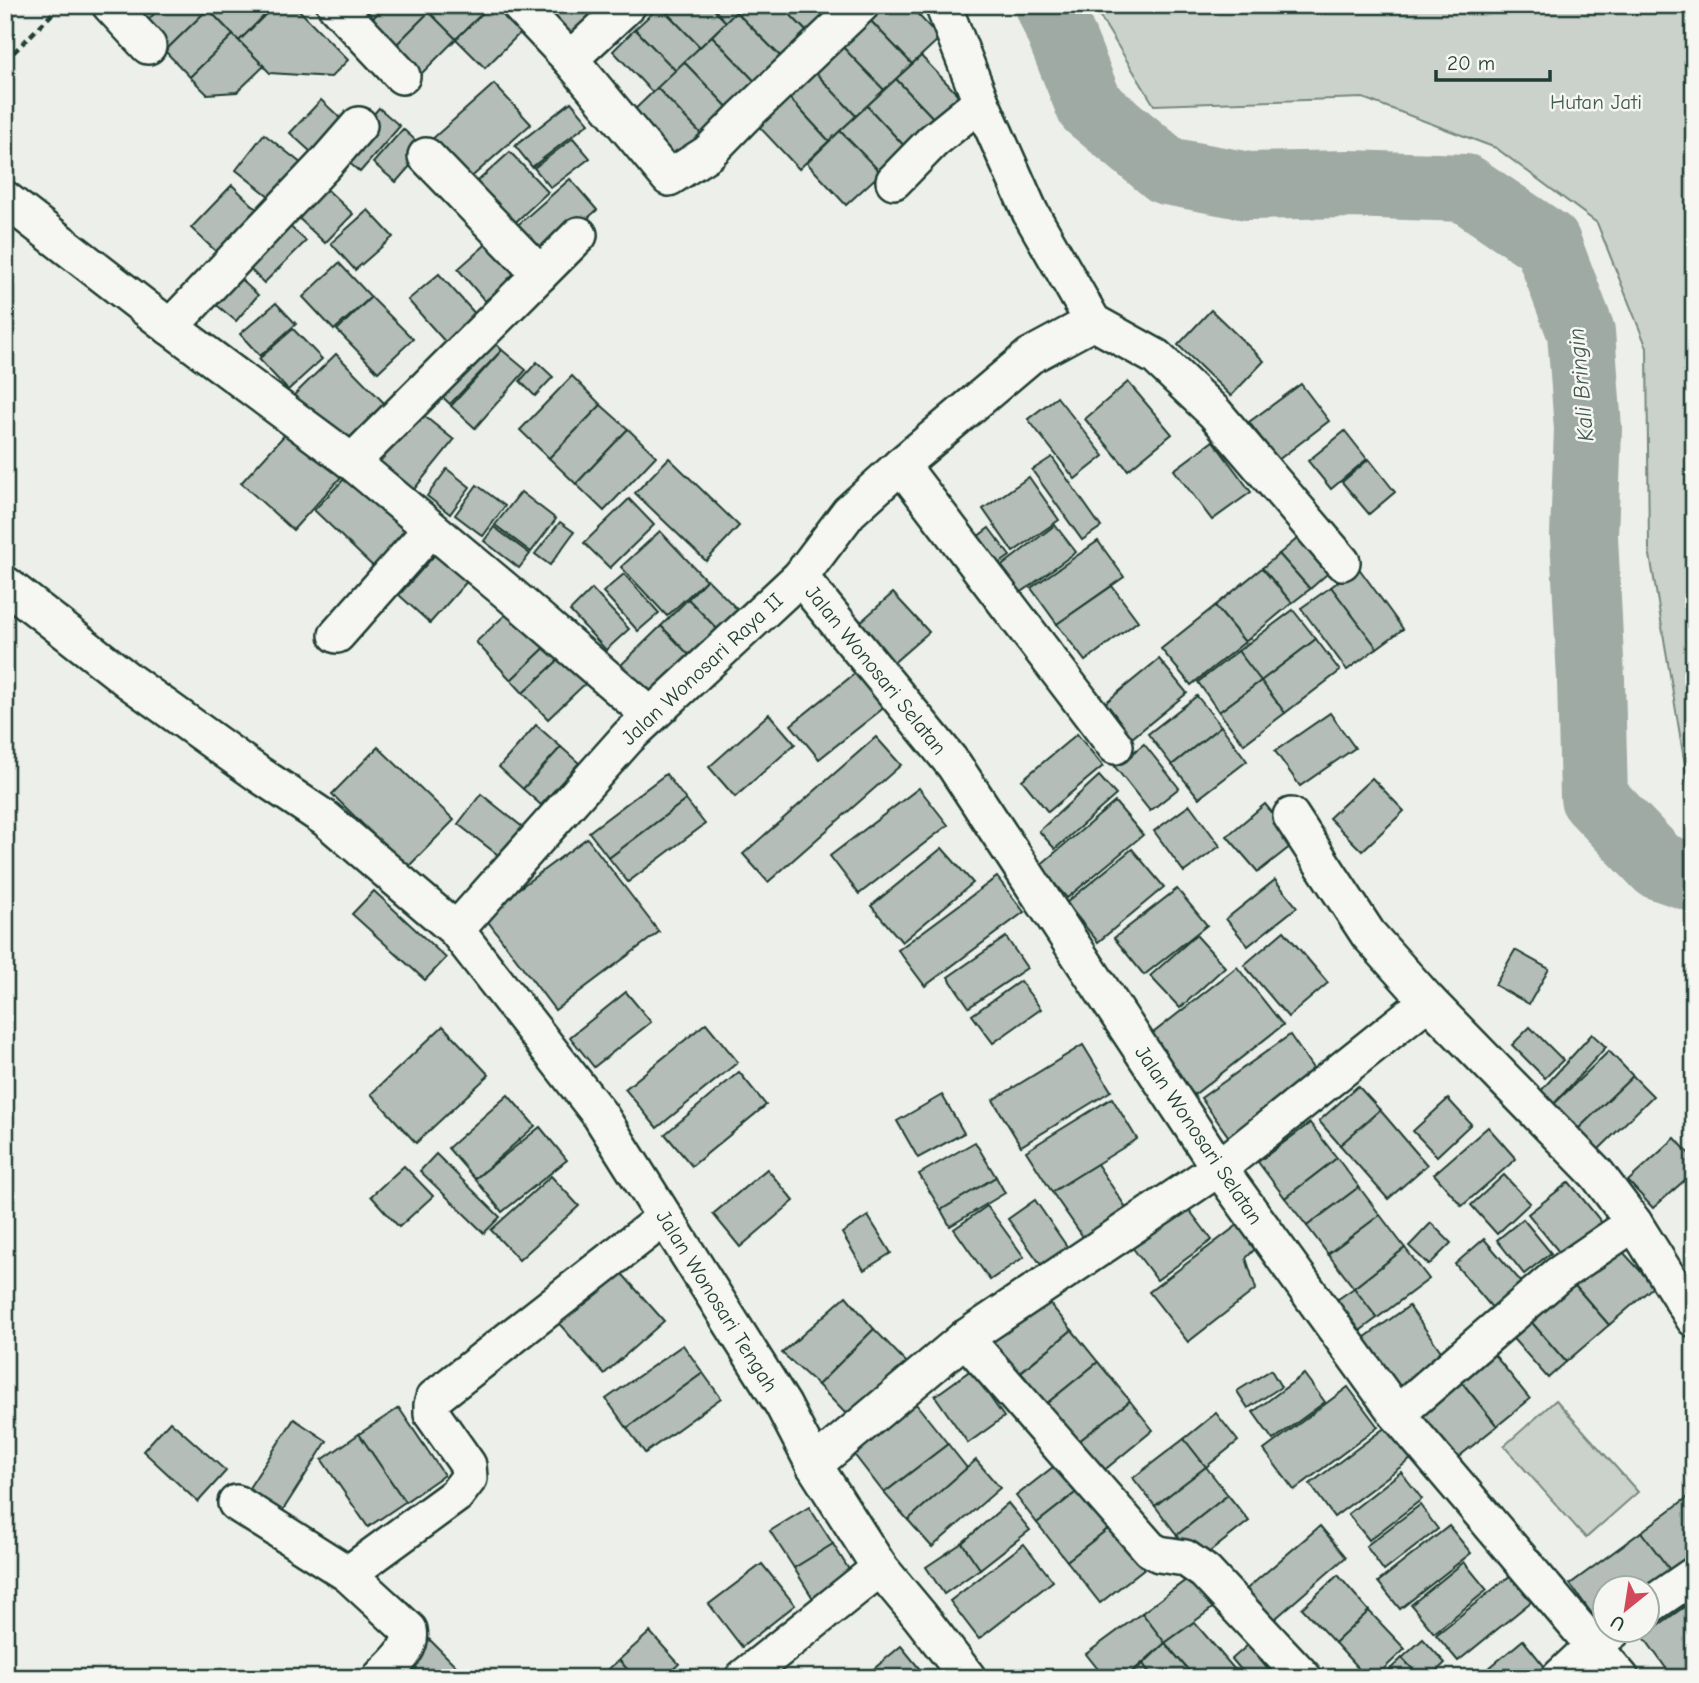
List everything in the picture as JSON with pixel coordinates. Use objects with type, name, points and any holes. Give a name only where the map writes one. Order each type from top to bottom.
[{"type":"street","points":[[110,5],[148,46]]},
{"type":"street","points":[[335,5],[402,76]]},
{"type":"street","points":[[519,5],[570,59],[668,178],[708,153],[861,5]]},
{"type":"street","points":[[570,59],[628,5]]},
{"type":"street","points":[[943,5],[1030,212],[1093,321],[1156,357],[1214,412],[1342,562]]},
{"type":"street","points":[[894,181],[933,141],[982,102]]},
{"type":"street","points":[[170,327],[359,125]]},
{"type":"street","points":[[426,156],[540,274]]},
{"type":"street","points":[[5,199],[170,327],[352,462],[650,715]]},
{"type":"street","points":[[352,462],[579,235]]},
{"type":"street","name":"Jalan Wonosari Raya II","points":[[456,930],[628,737],[800,577],[849,512],[1030,356],[1093,321]]},
{"type":"street","points":[[901,465],[1115,746]]},
{"type":"street","points":[[337,635],[431,529]]},
{"type":"street","name":"Jalan Wonosari Selatan","points":[[800,577],[954,765],[1219,1168],[1397,1414],[1590,1623]]},
{"type":"street","name":"Jalan Wonosari Tengah","points":[[5,584],[129,681],[326,819],[456,930],[600,1115],[783,1405],[814,1465],[880,1568],[968,1678]]},
{"type":"street","points":[[1291,816],[1368,934],[1428,1001],[1597,1174],[1634,1223],[1694,1319]]},
{"type":"street","points":[[814,1465],[965,1338],[1219,1168],[1428,1001]]},
{"type":"street","points":[[348,1574],[456,1495],[469,1478],[468,1465],[432,1414],[435,1398],[664,1218]]},
{"type":"street","points":[[1397,1414],[1559,1275],[1634,1223]]},
{"type":"street","points":[[965,1338],[1150,1549],[1159,1555],[1185,1558],[1205,1572],[1304,1678]]},
{"type":"street","points":[[236,1503],[348,1574],[409,1630],[411,1640],[380,1678]]},
{"type":"street","points":[[743,1678],[880,1568]]},
{"type":"street","points":[[1660,1599],[1694,1574]]},
{"type":"street","points":[[1559,1678],[1597,1644]]},
{"type":"street","name":"Jalan Wonosari Selatan","points":[[1607,1644],[1621,1678]]},
{"type":"path","points":[[5,61],[61,5]]},
{"type":"green space","name":"Hutan Jati","points":[[1093,5],[1694,5],[1694,802],[1691,801],[1649,549],[1647,348],[1597,223],[1496,148],[1363,98],[1154,105]]},
{"type":"green space","points":[[1556,1400],[1638,1492],[1586,1538],[1504,1446]]},
{"type":"building","points":[[120,5],[163,5],[141,27]]},
{"type":"building","points":[[163,5],[204,5],[208,9],[165,51],[141,27]]},
{"type":"building","points":[[212,5],[275,5],[239,41],[208,9]]},
{"type":"building","points":[[275,5],[294,5],[348,60],[331,77],[270,73],[239,41]]},
{"type":"building","points":[[346,5],[386,5],[366,25]]},
{"type":"building","points":[[386,5],[422,5],[429,12],[391,50],[366,25]]},
{"type":"building","points":[[436,5],[491,5],[456,39],[429,12]]},
{"type":"building","points":[[491,5],[504,5],[526,27],[485,68],[456,39]]},
{"type":"building","points":[[553,5],[615,5],[578,42],[547,11]]},
{"type":"building","points":[[710,5],[726,22],[700,47],[660,6]]},
{"type":"building","points":[[710,5],[744,5],[726,22]]},
{"type":"building","points":[[744,5],[781,5],[812,37],[786,62],[736,12]]},
{"type":"building","points":[[781,5],[832,5],[838,12],[812,37]]},
{"type":"building","points":[[873,5],[909,5],[940,38],[912,64],[864,14]]},
{"type":"building","points":[[660,6],[700,47],[676,71],[635,29]]},
{"type":"building","points":[[208,9],[233,35],[190,77],[165,51]]},
{"type":"building","points":[[429,12],[456,39],[418,77],[391,50]]},
{"type":"building","points":[[736,12],[786,62],[760,87],[712,36]]},
{"type":"building","points":[[864,14],[912,64],[884,90],[836,40]]},
{"type":"building","points":[[635,29],[676,71],[653,93],[613,51]]},
{"type":"building","points":[[233,35],[264,66],[237,92],[207,94],[190,77]]},
{"type":"building","points":[[712,36],[760,87],[733,113],[684,62]]},
{"type":"building","points":[[836,40],[884,90],[856,116],[809,66]]},
{"type":"building","points":[[921,56],[961,98],[936,121],[896,79]]},
{"type":"building","points":[[684,62],[733,113],[706,139],[657,88]]},
{"type":"building","points":[[809,66],[856,116],[829,141],[782,90]]},
{"type":"building","points":[[896,79],[936,121],[907,149],[867,106]]},
{"type":"building","points":[[494,84],[531,124],[466,182],[430,141]]},
{"type":"building","points":[[657,88],[706,139],[677,167],[628,116]]},
{"type":"building","points":[[782,90],[829,141],[799,169],[752,119]]},
{"type":"building","points":[[321,100],[352,129],[321,161],[290,133]]},
{"type":"building","points":[[571,102],[589,123],[532,167],[515,146]]},
{"type":"building","points":[[867,106],[907,149],[881,173],[840,131]]},
{"type":"building","points":[[379,108],[400,126],[360,172],[339,154]]},
{"type":"building","points":[[403,129],[425,149],[396,182],[373,163]]},
{"type":"building","points":[[840,131],[881,173],[846,205],[807,163]]},
{"type":"building","points":[[264,134],[307,168],[279,204],[236,170]]},
{"type":"building","points":[[573,138],[590,158],[551,188],[534,168]]},
{"type":"building","points":[[510,152],[548,192],[507,230],[469,189]]},
{"type":"building","points":[[316,179],[353,214],[325,243],[288,208]]},
{"type":"building","points":[[570,179],[597,210],[539,261],[512,230]]},
{"type":"building","points":[[232,185],[263,215],[223,258],[191,228]]},
{"type":"building","points":[[368,210],[393,237],[355,270],[331,243]]},
{"type":"building","points":[[285,222],[306,241],[264,283],[245,264]]},
{"type":"building","points":[[491,240],[518,273],[485,301],[458,269]]},
{"type":"building","points":[[339,263],[371,297],[334,330],[303,297]]},
{"type":"building","points":[[439,274],[479,318],[448,345],[408,300]]},
{"type":"building","points":[[236,275],[258,295],[236,321],[213,302]]},
{"type":"building","points":[[371,297],[413,339],[378,372],[337,330]]},
{"type":"building","points":[[276,303],[296,324],[260,356],[240,334]]},
{"type":"building","points":[[1211,310],[1264,361],[1231,396],[1178,345]]},
{"type":"building","points":[[293,329],[322,359],[288,390],[259,359]]},
{"type":"building","points":[[486,334],[502,350],[450,404],[434,389]]},
{"type":"building","points":[[502,350],[526,370],[475,428],[451,406]]},
{"type":"building","points":[[336,354],[389,408],[345,450],[293,396]]},
{"type":"building","points":[[537,362],[553,377],[535,396],[520,381]]},
{"type":"building","points":[[572,376],[601,405],[549,458],[520,430]]},
{"type":"building","points":[[1128,382],[1172,434],[1128,470],[1085,419]]},
{"type":"building","points":[[1301,384],[1329,421],[1278,460],[1249,422]]},
{"type":"building","points":[[1057,397],[1104,456],[1075,479],[1028,419]]},
{"type":"building","points":[[601,405],[628,429],[576,484],[549,458]]},
{"type":"building","points":[[418,411],[454,440],[411,493],[375,463]]},
{"type":"building","points":[[291,428],[342,476],[293,530],[241,483]]},
{"type":"building","points":[[628,429],[656,456],[604,511],[576,484]]},
{"type":"building","points":[[1345,431],[1367,459],[1331,489],[1308,461]]},
{"type":"building","points":[[1213,441],[1251,492],[1212,520],[1174,470]]},
{"type":"building","points":[[1052,457],[1101,527],[1082,540],[1032,470]]},
{"type":"building","points":[[669,458],[739,526],[706,561],[635,493]]},
{"type":"building","points":[[1369,459],[1395,492],[1369,514],[1342,482]]},
{"type":"building","points":[[447,469],[470,487],[450,514],[427,496]]},
{"type":"building","points":[[351,472],[416,536],[380,573],[314,510]]},
{"type":"building","points":[[1029,477],[1059,520],[1013,552],[983,509]]},
{"type":"building","points":[[477,485],[505,506],[483,536],[455,515]]},
{"type":"building","points":[[521,492],[556,519],[531,552],[495,525]]},
{"type":"building","points":[[629,499],[654,525],[610,568],[584,543]]},
{"type":"building","points":[[560,522],[574,532],[550,565],[535,554]]},
{"type":"building","points":[[1055,525],[1076,552],[1015,597],[995,571]]},
{"type":"building","points":[[494,527],[530,554],[519,568],[484,541]]},
{"type":"building","points":[[989,528],[1010,556],[993,568],[973,540]]},
{"type":"building","points":[[660,531],[706,580],[667,616],[621,567]]},
{"type":"building","points":[[1304,533],[1334,568],[1310,589],[1279,554]]},
{"type":"building","points":[[1098,541],[1124,577],[1057,624],[1031,588]]},
{"type":"building","points":[[440,549],[471,577],[430,623],[399,595]]},
{"type":"building","points":[[1279,554],[1310,589],[1292,603],[1262,568]]},
{"type":"building","points":[[1358,567],[1403,629],[1377,648],[1331,587]]},
{"type":"building","points":[[1262,568],[1292,603],[1245,642],[1215,606]]},
{"type":"building","points":[[624,574],[659,613],[638,631],[603,592]]},
{"type":"building","points":[[707,579],[738,610],[718,630],[688,599]]},
{"type":"building","points":[[1112,586],[1138,621],[1085,661],[1057,624]]},
{"type":"building","points":[[1331,587],[1377,648],[1347,670],[1301,608]]},
{"type":"building","points":[[592,589],[629,629],[606,650],[570,611]]},
{"type":"building","points":[[893,593],[929,632],[891,665],[856,626]]},
{"type":"building","points":[[688,599],[718,630],[691,657],[661,626]]},
{"type":"building","points":[[518,603],[552,641],[511,680],[476,642]]},
{"type":"building","points":[[1215,606],[1245,642],[1191,685],[1161,649]]},
{"type":"building","points":[[1293,610],[1316,639],[1261,681],[1238,651]]},
{"type":"building","points":[[661,626],[691,657],[650,697],[620,666]]},
{"type":"building","points":[[1316,639],[1340,671],[1285,713],[1261,681]]},
{"type":"building","points":[[552,641],[565,654],[523,693],[511,680]]},
{"type":"building","points":[[1238,651],[1261,681],[1219,712],[1198,682]]},
{"type":"building","points":[[565,654],[589,680],[548,719],[523,693]]},
{"type":"building","points":[[1159,659],[1187,693],[1127,742],[1099,708]]},
{"type":"building","points":[[858,671],[886,706],[819,759],[791,725]]},
{"type":"building","points":[[1261,681],[1285,713],[1244,744],[1219,712]]},
{"type":"building","points":[[1197,696],[1221,726],[1172,765],[1148,734]]},
{"type":"building","points":[[1330,713],[1355,748],[1300,786],[1275,751]]},
{"type":"building","points":[[769,714],[795,744],[735,797],[709,767]]},
{"type":"building","points":[[536,725],[561,747],[523,789],[499,767]]},
{"type":"building","points":[[1221,726],[1247,761],[1199,798],[1172,765]]},
{"type":"building","points":[[1077,734],[1103,766],[1048,812],[1022,780]]},
{"type":"building","points":[[876,737],[901,765],[768,882],[743,854]]},
{"type":"building","points":[[1144,744],[1179,788],[1150,811],[1115,767]]},
{"type":"building","points":[[378,747],[454,820],[407,868],[332,794]]},
{"type":"building","points":[[561,747],[579,763],[541,805],[523,789]]},
{"type":"building","points":[[666,774],[686,800],[609,858],[589,832]]},
{"type":"building","points":[[1099,776],[1116,795],[1055,849],[1039,831]]},
{"type":"building","points":[[1372,778],[1404,811],[1362,851],[1329,818]]},
{"type":"building","points":[[919,788],[948,825],[859,894],[830,856]]},
{"type":"building","points":[[481,794],[525,829],[502,858],[458,824]]},
{"type":"building","points":[[686,800],[705,824],[628,882],[609,858]]},
{"type":"building","points":[[1115,802],[1143,835],[1067,898],[1039,866]]},
{"type":"building","points":[[1265,804],[1296,842],[1258,872],[1227,836]]},
{"type":"building","points":[[1190,805],[1220,846],[1184,872],[1154,831]]},
{"type":"building","points":[[587,838],[659,932],[555,1010],[483,915]]},
{"type":"building","points":[[942,848],[973,883],[902,942],[871,906]]},
{"type":"building","points":[[1132,849],[1164,887],[1098,942],[1066,903]]},
{"type":"building","points":[[997,877],[1024,912],[925,986],[898,950]]},
{"type":"building","points":[[1275,880],[1297,907],[1248,946],[1226,919]]},
{"type":"building","points":[[1177,889],[1207,925],[1144,975],[1114,938]]},
{"type":"building","points":[[374,891],[446,958],[425,980],[352,914]]},
{"type":"building","points":[[1284,931],[1328,983],[1288,1017],[1244,965]]},
{"type":"building","points":[[1196,935],[1225,967],[1180,1008],[1150,976]]},
{"type":"building","points":[[1006,937],[1027,968],[969,1007],[948,977]]},
{"type":"building","points":[[1515,950],[1549,969],[1529,1004],[1495,985]]},
{"type":"building","points":[[1237,967],[1283,1025],[1194,1095],[1148,1037]]},
{"type":"building","points":[[1020,981],[1041,1009],[993,1043],[972,1015]]},
{"type":"building","points":[[626,992],[651,1022],[594,1067],[570,1037]]},
{"type":"building","points":[[706,1023],[738,1062],[657,1128],[625,1089]]},
{"type":"building","points":[[443,1026],[489,1075],[416,1143],[371,1094]]},
{"type":"building","points":[[1530,1027],[1563,1060],[1545,1078],[1512,1045]]},
{"type":"building","points":[[1592,1034],[1606,1047],[1552,1106],[1538,1094]]},
{"type":"building","points":[[1290,1035],[1319,1077],[1231,1140],[1201,1098]]},
{"type":"building","points":[[1083,1045],[1111,1091],[1021,1146],[993,1100]]},
{"type":"building","points":[[1609,1051],[1633,1076],[1576,1131],[1552,1106]]},
{"type":"building","points":[[739,1072],[766,1105],[692,1166],[665,1134]]},
{"type":"building","points":[[1633,1076],[1653,1096],[1596,1152],[1576,1131]]},
{"type":"building","points":[[1358,1086],[1380,1110],[1340,1145],[1319,1121]]},
{"type":"building","points":[[508,1095],[535,1126],[475,1179],[448,1148]]},
{"type":"building","points":[[942,1095],[964,1133],[918,1158],[897,1121]]},
{"type":"building","points":[[1112,1098],[1137,1139],[1052,1192],[1026,1151]]},
{"type":"building","points":[[1448,1099],[1471,1124],[1437,1156],[1413,1131]]},
{"type":"building","points":[[1380,1110],[1427,1165],[1388,1199],[1340,1145]]},
{"type":"building","points":[[1310,1123],[1337,1158],[1285,1198],[1258,1162]]},
{"type":"building","points":[[540,1127],[567,1160],[502,1212],[475,1179]]},
{"type":"building","points":[[1488,1127],[1516,1159],[1462,1206],[1434,1174]]},
{"type":"building","points":[[1675,1138],[1694,1159],[1694,1172],[1653,1208],[1628,1181]]},
{"type":"building","points":[[975,1142],[996,1177],[941,1210],[919,1174]]},
{"type":"building","points":[[436,1154],[500,1217],[484,1233],[420,1171]]},
{"type":"building","points":[[1337,1158],[1359,1187],[1307,1226],[1285,1198]]},
{"type":"building","points":[[1097,1164],[1129,1212],[1086,1241],[1052,1192]]},
{"type":"building","points":[[404,1166],[433,1196],[399,1227],[371,1196]]},
{"type":"building","points":[[767,1169],[794,1201],[740,1247],[713,1214]]},
{"type":"building","points":[[1504,1175],[1530,1203],[1497,1234],[1471,1205]]},
{"type":"building","points":[[551,1176],[579,1206],[519,1260],[491,1230]]},
{"type":"building","points":[[996,1177],[1005,1193],[950,1226],[941,1210]]},
{"type":"building","points":[[1569,1182],[1608,1230],[1568,1263],[1528,1214]]},
{"type":"building","points":[[1359,1187],[1380,1215],[1328,1254],[1307,1226]]},
{"type":"building","points":[[1035,1200],[1068,1248],[1042,1266],[1008,1219]]},
{"type":"building","points":[[987,1206],[1024,1257],[990,1280],[954,1229]]},
{"type":"building","points":[[1187,1207],[1212,1240],[1157,1280],[1132,1247]]},
{"type":"building","points":[[1380,1215],[1405,1248],[1354,1288],[1328,1254]]},
{"type":"building","points":[[868,1216],[891,1253],[864,1270],[842,1233]]},
{"type":"building","points":[[1523,1219],[1551,1253],[1524,1274],[1497,1240]]},
{"type":"building","points":[[1243,1221],[1260,1244],[1246,1258],[1256,1289],[1188,1342],[1149,1292]]},
{"type":"building","points":[[1431,1223],[1451,1243],[1429,1265],[1409,1246]]},
{"type":"building","points":[[1484,1239],[1529,1291],[1500,1317],[1455,1264]]},
{"type":"building","points":[[1613,1241],[1654,1286],[1609,1325],[1569,1279]]},
{"type":"building","points":[[1405,1248],[1429,1279],[1377,1318],[1354,1288]]},
{"type":"building","points":[[616,1267],[664,1321],[604,1374],[555,1319]]},
{"type":"building","points":[[1569,1279],[1609,1325],[1566,1362],[1527,1317]]},
{"type":"building","points":[[1354,1288],[1377,1318],[1357,1333],[1334,1302]]},
{"type":"building","points":[[846,1296],[874,1329],[818,1385],[782,1353]]},
{"type":"building","points":[[1045,1298],[1072,1330],[1008,1382],[982,1350]]},
{"type":"building","points":[[1409,1306],[1445,1357],[1397,1391],[1361,1340]]},
{"type":"building","points":[[1527,1317],[1566,1362],[1548,1378],[1508,1333]]},
{"type":"building","points":[[874,1329],[909,1365],[853,1421],[818,1385]]},
{"type":"building","points":[[1072,1330],[1098,1362],[1046,1404],[1021,1372]]},
{"type":"building","points":[[683,1345],[703,1373],[627,1428],[606,1399]]},
{"type":"building","points":[[1493,1353],[1530,1399],[1497,1426],[1460,1380]]},
{"type":"building","points":[[1098,1362],[1130,1401],[1078,1442],[1046,1404]]},
{"type":"building","points":[[971,1370],[1004,1417],[968,1443],[935,1396]]},
{"type":"building","points":[[1271,1370],[1281,1387],[1248,1408],[1237,1391]]},
{"type":"building","points":[[703,1373],[721,1398],[645,1453],[627,1428]]},
{"type":"building","points":[[1304,1374],[1325,1402],[1273,1440],[1253,1412]]},
{"type":"building","points":[[1460,1380],[1497,1426],[1452,1462],[1415,1417]]},
{"type":"building","points":[[1348,1387],[1378,1427],[1294,1490],[1264,1450]]},
{"type":"building","points":[[1130,1401],[1153,1430],[1102,1472],[1078,1442]]},
{"type":"building","points":[[916,1404],[948,1444],[884,1493],[853,1453]]},
{"type":"building","points":[[399,1408],[444,1475],[405,1502],[359,1434]]},
{"type":"building","points":[[1216,1413],[1238,1441],[1206,1467],[1184,1439]]},
{"type":"building","points":[[294,1419],[327,1441],[281,1513],[247,1491]]},
{"type":"building","points":[[170,1421],[226,1471],[198,1502],[143,1451]]},
{"type":"building","points":[[1386,1427],[1411,1459],[1334,1517],[1310,1484]]},
{"type":"building","points":[[359,1434],[405,1502],[368,1527],[322,1460]]},
{"type":"building","points":[[1184,1439],[1206,1467],[1155,1506],[1133,1478]]},
{"type":"building","points":[[948,1444],[967,1468],[908,1520],[884,1493]]},
{"type":"building","points":[[976,1460],[1000,1488],[932,1547],[908,1520]]},
{"type":"building","points":[[1062,1460],[1083,1487],[1037,1523],[1016,1496]]},
{"type":"building","points":[[1206,1467],[1228,1495],[1177,1535],[1155,1506]]},
{"type":"building","points":[[1401,1472],[1422,1499],[1369,1540],[1348,1514]]},
{"type":"building","points":[[1083,1487],[1113,1525],[1067,1561],[1037,1523]]},
{"type":"building","points":[[1692,1494],[1694,1564],[1676,1578],[1641,1532]]},
{"type":"building","points":[[1228,1495],[1249,1521],[1198,1561],[1177,1535]]},
{"type":"building","points":[[1008,1503],[1030,1530],[980,1569],[962,1543]]},
{"type":"building","points":[[1420,1505],[1438,1529],[1384,1571],[1366,1546]]},
{"type":"building","points":[[809,1507],[833,1544],[794,1568],[770,1531]]},
{"type":"building","points":[[1113,1525],[1146,1567],[1100,1603],[1067,1561]]},
{"type":"building","points":[[1320,1526],[1346,1557],[1269,1624],[1242,1593]]},
{"type":"building","points":[[1449,1526],[1471,1553],[1400,1609],[1378,1582]]},
{"type":"building","points":[[1641,1532],[1676,1578],[1660,1583],[1660,1574],[1590,1574],[1590,1611],[1570,1584]]},
{"type":"building","points":[[962,1543],[980,1569],[944,1594],[926,1567]]},
{"type":"building","points":[[833,1544],[856,1581],[817,1605],[794,1568]]},
{"type":"building","points":[[1024,1544],[1053,1581],[979,1639],[950,1601]]},
{"type":"building","points":[[1464,1562],[1487,1590],[1434,1633],[1411,1605]]},
{"type":"building","points":[[762,1564],[795,1605],[742,1647],[709,1604]]},
{"type":"building","points":[[1194,1574],[1218,1604],[1165,1643],[1142,1613]]},
{"type":"building","points":[[1338,1575],[1369,1611],[1335,1643],[1302,1608]]},
{"type":"building","points":[[1511,1575],[1532,1601],[1458,1661],[1436,1635]]},
{"type":"building","points":[[1694,1600],[1694,1667],[1679,1678],[1673,1678],[1649,1644],[1660,1644],[1660,1624]]},
{"type":"building","points":[[1369,1611],[1405,1649],[1374,1678],[1367,1678],[1335,1643]]},
{"type":"building","points":[[1142,1613],[1165,1643],[1125,1678],[1105,1678],[1086,1654]]},
{"type":"building","points":[[1194,1622],[1242,1678],[1195,1678],[1165,1643]]},
{"type":"building","points":[[650,1632],[679,1664],[663,1678],[635,1678],[619,1660]]},
{"type":"building","points":[[427,1637],[468,1678],[399,1678],[393,1672]]},
{"type":"building","points":[[1423,1639],[1445,1663],[1429,1678],[1421,1678],[1402,1658]]},
{"type":"building","points":[[1523,1640],[1552,1678],[1477,1678]]},
{"type":"building","points":[[1165,1643],[1195,1678],[1154,1678],[1143,1664]]},
{"type":"building","points":[[1248,1645],[1275,1678],[1248,1678],[1232,1659]]},
{"type":"building","points":[[901,1646],[927,1678],[863,1678]]},
{"type":"building","points":[[1402,1658],[1421,1678],[1381,1678]]},
{"type":"building","points":[[619,1660],[635,1678],[598,1678]]},
{"type":"building","points":[[1143,1664],[1153,1678],[1125,1678]]},
{"type":"waterway","name":"Kali Bringin","points":[[1049,5],[1090,107],[1167,171],[1248,186],[1350,184],[1465,188],[1547,243],[1581,332],[1588,429],[1584,536],[1594,798],[1659,866],[1694,878]]}]
